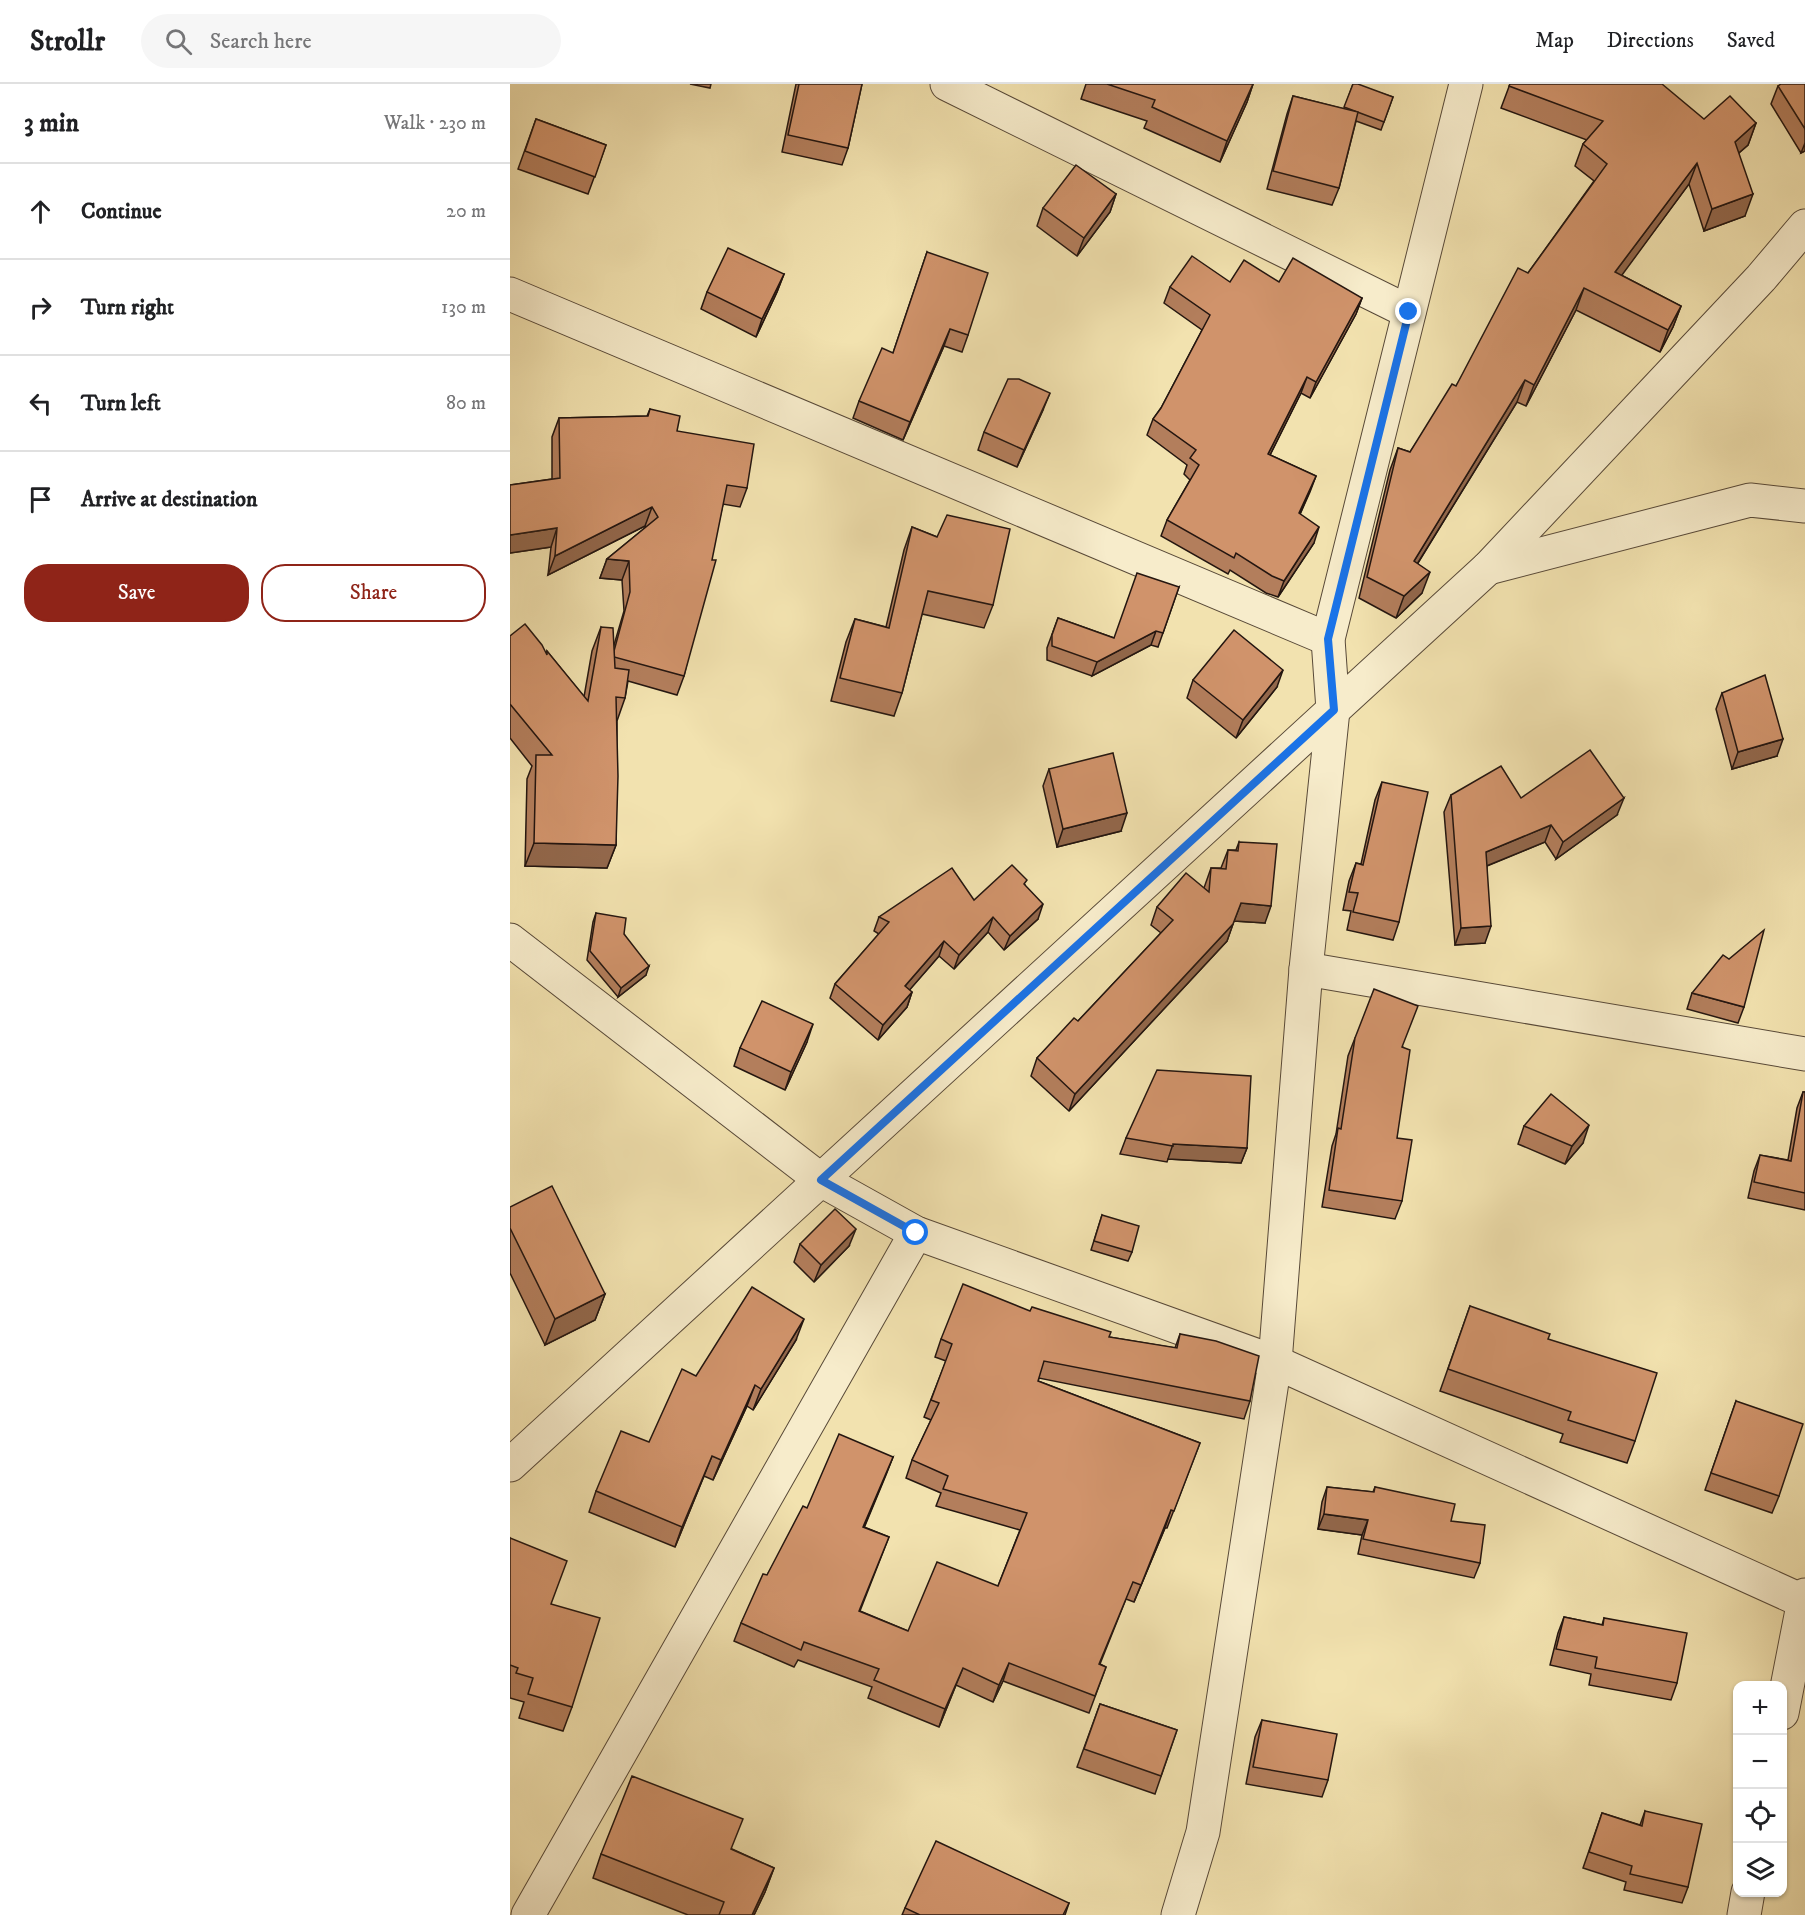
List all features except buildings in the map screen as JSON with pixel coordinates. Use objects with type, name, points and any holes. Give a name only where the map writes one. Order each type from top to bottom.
[{"type":"street","points":[[947,84],[1409,312]]},
{"type":"street","points":[[1178,1915],[1203,1833],[1275,1362],[1306,969],[1334,710],[1328,639],[1466,84]]},
{"type":"street","points":[[510,1465],[1488,568],[1761,278],[1805,226]]},
{"type":"street","points":[[510,294],[1328,639]]},
{"type":"street","points":[[1488,568],[1750,500],[1805,506]]},
{"type":"street","points":[[510,940],[821,1180],[916,1233],[1275,1362],[1805,1599],[1787,1688]]},
{"type":"street","points":[[1306,969],[1805,1054]]},
{"type":"street","points":[[528,1915],[916,1233]]},
{"type":"street","points":[[1744,1915],[1747,1897]]},
{"type":"route","points":[[916,1233],[821,1180],[1334,710],[1328,639],[1409,312]]}]
